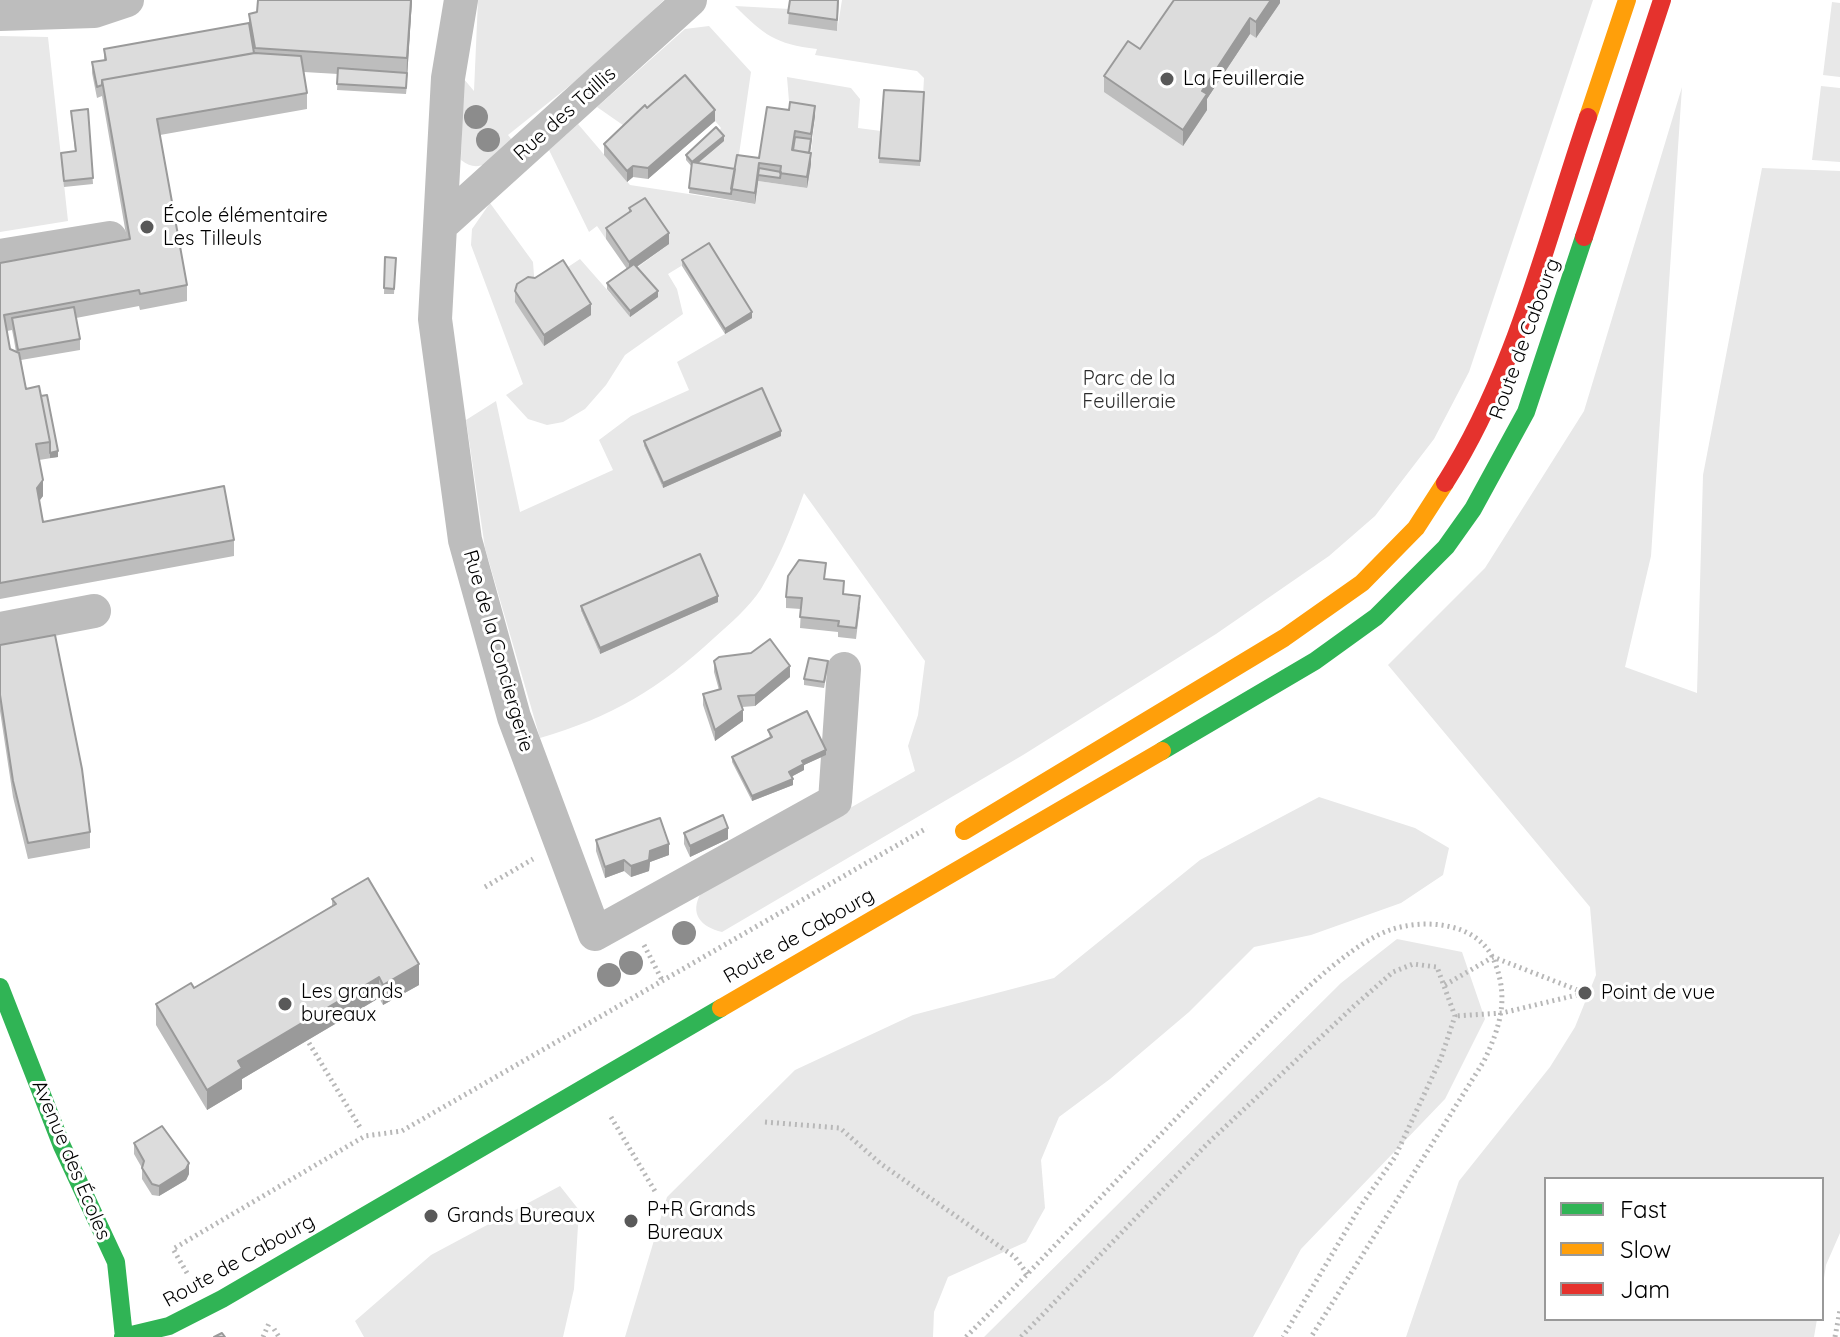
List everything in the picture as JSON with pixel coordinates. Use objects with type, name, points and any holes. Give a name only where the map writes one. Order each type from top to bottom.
[{"type":"main road","name":"Route de Cabourg","points":[[952,838],[1284,638],[1362,583],[1416,528],[1464,453],[1502,371],[1627,0]]},
{"type":"main road","name":"Route de Cabourg","points":[[124,1337],[169,1326],[222,1299],[1315,661],[1376,617],[1415,580],[1455,535],[1473,509],[1526,412],[1662,0]]},
{"type":"main road","name":"Avenue des Écoles","points":[[0,987],[62,1146],[116,1262],[124,1337]]},
{"type":"main road","name":"Route de Cabourg","points":[[124,1337],[144,1315]]},
{"type":"street","points":[[0,14],[94,11],[127,0]]},
{"type":"street","name":"Rue de la Conciergerie","points":[[461,0],[448,78],[435,319],[465,540],[514,717],[595,934],[835,801],[844,669]]},
{"type":"street","name":"Rue des Taillis","points":[[440,226],[690,0]]},
{"type":"street","points":[[0,256],[110,238]]},
{"type":"street","points":[[0,629],[94,611]]},
{"type":"path","points":[[173,1249],[365,1136],[402,1131],[941,820]]},
{"type":"path","points":[[485,887],[535,858]]},
{"type":"path","points":[[966,1337],[1288,1005],[1365,943],[1390,930],[1445,925],[1467,933],[1493,957],[1585,993],[1502,1013],[1455,1016]]},
{"type":"path","points":[[1445,985],[1493,957]]},
{"type":"path","points":[[1311,1337],[1484,1061],[1502,1013],[1502,980],[1493,957]]},
{"type":"path","points":[[1021,1337],[1208,1143],[1393,972],[1413,964],[1437,967],[1455,1016],[1441,1058],[1395,1157],[1360,1207],[1283,1337]]},
{"type":"path","points":[[309,1043],[361,1129]]},
{"type":"path","points":[[608,1112],[656,1193]]},
{"type":"path","points":[[765,1122],[840,1128],[881,1164],[1015,1257],[1028,1275]]},
{"type":"path","points":[[1835,1337],[1840,1310]]},
{"type":"path","points":[[263,1337],[270,1321]]},
{"type":"path","points":[[274,1329],[279,1337]]},
{"type":"green space","points":[[478,0],[664,0],[598,63],[508,135],[512,140],[494,157],[476,166],[461,160],[463,78],[474,91]]},
{"type":"green space","name":"Parc de la Feuilleraie","points":[[842,0],[1185,0],[1202,107],[1250,34],[1256,38],[1280,3],[1276,0],[1593,0],[1469,372],[1434,439],[1375,516],[1329,556],[1216,634],[1023,755],[722,932],[708,927],[699,918],[696,907],[701,893],[915,771],[908,746],[918,715],[925,661],[804,493],[785,542],[761,589],[727,627],[654,687],[590,721],[540,738],[485,548],[466,420],[496,401],[520,512],[613,470],[599,440],[631,416],[689,390],[677,362],[725,334],[709,249],[668,274],[677,289],[683,314],[625,355],[606,385],[585,409],[563,422],[547,425],[528,419],[506,395],[523,384],[471,245],[472,229],[490,203],[533,262],[535,289],[580,259],[631,317],[634,270],[669,244],[631,222],[606,239],[597,226],[589,232],[549,150],[578,124],[630,185],[754,204],[758,181],[807,188],[815,117],[790,113],[787,77],[851,88],[860,99],[858,128],[881,131],[919,166],[924,78],[917,71],[815,55],[817,49],[771,36],[735,6],[790,9],[837,31]],"holes":[[[780,436],[663,488],[644,447],[644,446]],[[717,602],[600,654],[581,612],[582,611]]]},
{"type":"green space","points":[[1832,2],[1840,3],[1840,77],[1823,75]]},
{"type":"green space","points":[[709,26],[751,72],[736,175],[692,168],[721,128],[686,86],[630,130],[597,107],[685,29]]},
{"type":"green space","points":[[0,36],[48,37],[68,221],[0,232]]},
{"type":"green space","points":[[1821,86],[1840,88],[1840,162],[1812,160]]},
{"type":"green space","points":[[1682,87],[1651,556],[1625,667],[1697,693],[1703,475],[1762,168],[1840,171],[1840,1233],[1826,1265],[1824,1278],[1824,1177],[1544,1177],[1544,1321],[1817,1321],[1814,1337],[1406,1337],[1459,1181],[1550,1067],[1575,1027],[1596,975],[1590,907],[1388,665],[1485,568],[1584,411]]},
{"type":"green space","points":[[1319,797],[1415,828],[1449,848],[1443,875],[1401,903],[1311,935],[1254,947],[1189,1012],[1110,1079],[1059,1117],[1041,1160],[1045,1208],[1026,1242],[948,1277],[934,1312],[933,1337],[625,1337],[667,1197],[795,1070],[913,1015],[1054,978],[1200,860]]},
{"type":"green space","points":[[1397,939],[1462,952],[1485,1019],[1445,1099],[1301,1249],[1253,1337],[984,1337],[1341,983]]},
{"type":"green space","points":[[560,1186],[579,1210],[574,1289],[563,1337],[364,1337],[355,1321],[431,1255]]},
{"type":"building","points":[[258,0],[411,0],[407,58],[255,48],[249,14],[257,12]]},
{"type":"building","points":[[790,0],[838,0],[837,20],[788,13]]},
{"type":"building","name":"La Feuilleraie","points":[[1174,0],[1271,0],[1256,22],[1250,18],[1202,91],[1207,94],[1183,130],[1104,76],[1128,41],[1140,49]]},
{"type":"building","points":[[249,23],[254,53],[102,80],[102,85],[97,87],[92,62],[106,60],[104,49]]},
{"type":"building","points":[[255,53],[301,56],[307,93],[157,119],[187,285],[140,294],[139,290],[4,315],[10,349],[19,353],[26,389],[39,386],[50,442],[36,444],[43,480],[37,488],[43,522],[224,486],[234,540],[0,583],[0,263],[130,239],[102,80]]},
{"type":"building","points":[[338,68],[407,73],[406,88],[337,84]]},
{"type":"building","points":[[685,75],[715,110],[648,168],[633,166],[627,171],[604,144],[645,105],[647,108]]},
{"type":"building","points":[[884,90],[924,92],[920,161],[879,158]]},
{"type":"building","points":[[790,102],[815,106],[811,134],[795,131],[792,150],[811,153],[807,177],[780,173],[781,166],[759,163],[755,193],[731,189],[737,155],[759,158],[767,107],[789,110]]},
{"type":"building","points":[[88,109],[93,178],[64,181],[61,153],[76,151],[71,111]]},
{"type":"building","points":[[716,127],[724,136],[692,162],[686,155]]},
{"type":"building","points":[[795,137],[811,139],[809,153],[793,150]]},
{"type":"building","points":[[692,162],[735,169],[731,194],[689,188]]},
{"type":"building","points":[[759,168],[781,172],[780,178],[758,175]]},
{"type":"building","points":[[645,198],[669,233],[629,262],[606,228]]},
{"type":"building","points":[[709,243],[752,312],[725,329],[682,260]]},
{"type":"building","points":[[385,257],[396,258],[394,289],[384,288]]},
{"type":"building","points":[[563,260],[591,304],[544,335],[515,291],[517,284],[528,277],[535,278]]},
{"type":"building","points":[[634,264],[658,291],[630,311],[607,283]]},
{"type":"building","points":[[74,307],[80,339],[18,350],[12,318]]},
{"type":"building","points":[[762,388],[781,431],[663,483],[644,441]]},
{"type":"building","points":[[47,395],[58,451],[50,453],[41,396]]},
{"type":"building","points":[[700,554],[718,596],[600,648],[581,606]]},
{"type":"building","points":[[799,560],[826,563],[824,579],[844,581],[843,594],[860,596],[856,628],[838,626],[839,621],[800,617],[802,598],[786,597],[788,576]]},
{"type":"building","points":[[55,635],[82,769],[90,832],[28,843],[13,781],[0,695],[0,645]]},
{"type":"building","points":[[770,639],[790,666],[755,695],[738,696],[743,710],[715,730],[703,694],[721,689],[714,661],[719,657],[751,653]]},
{"type":"building","points":[[809,658],[828,661],[824,682],[804,679]]},
{"type":"building","points":[[807,711],[826,750],[802,761],[804,764],[789,772],[793,779],[752,796],[732,757],[772,737],[768,730]]},
{"type":"building","points":[[723,815],[728,828],[690,846],[684,833]]},
{"type":"building","points":[[660,818],[669,844],[650,851],[649,860],[631,866],[624,860],[605,867],[596,840]]},
{"type":"building","name":"Les grands bureaux","points":[[368,878],[419,964],[383,985],[379,977],[238,1061],[242,1068],[207,1090],[156,1004],[191,983],[194,988],[336,904],[332,899]]},
{"type":"building","points":[[162,1126],[189,1163],[186,1169],[159,1186],[152,1184],[142,1168],[144,1161],[134,1143]]},
{"type":"traffic: fast","points":[[1162,751],[1315,661],[1376,617],[1446,547],[1473,509],[1526,412],[1584,237]]},
{"type":"traffic: fast","points":[[0,987],[62,1146],[116,1262],[124,1337]]},
{"type":"traffic: fast","points":[[123,1337],[169,1326],[222,1299],[721,1008]]},
{"type":"traffic: slow","points":[[1588,117],[1627,0]]},
{"type":"traffic: slow","points":[[964,831],[1284,638],[1362,583],[1416,528],[1445,483]]},
{"type":"traffic: slow","points":[[721,1008],[1162,751]]},
{"type":"traffic: jam","points":[[1584,237],[1662,0]]},
{"type":"traffic: jam","points":[[1445,483],[1470,441],[1510,352],[1588,117]]},
{"type":"place","name":"La Feuilleraie","points":[[1167,79]]},
{"type":"place","name":"École élémentaire Les Tilleuls","points":[[147,227]]},
{"type":"place","name":"Point de vue","points":[[1585,993]]},
{"type":"place","name":"Les grands bureaux","points":[[285,1004]]},
{"type":"place","name":"Grands Bureaux","points":[[431,1216]]},
{"type":"place","name":"P+R Grands Bureaux","points":[[631,1221]]}]
